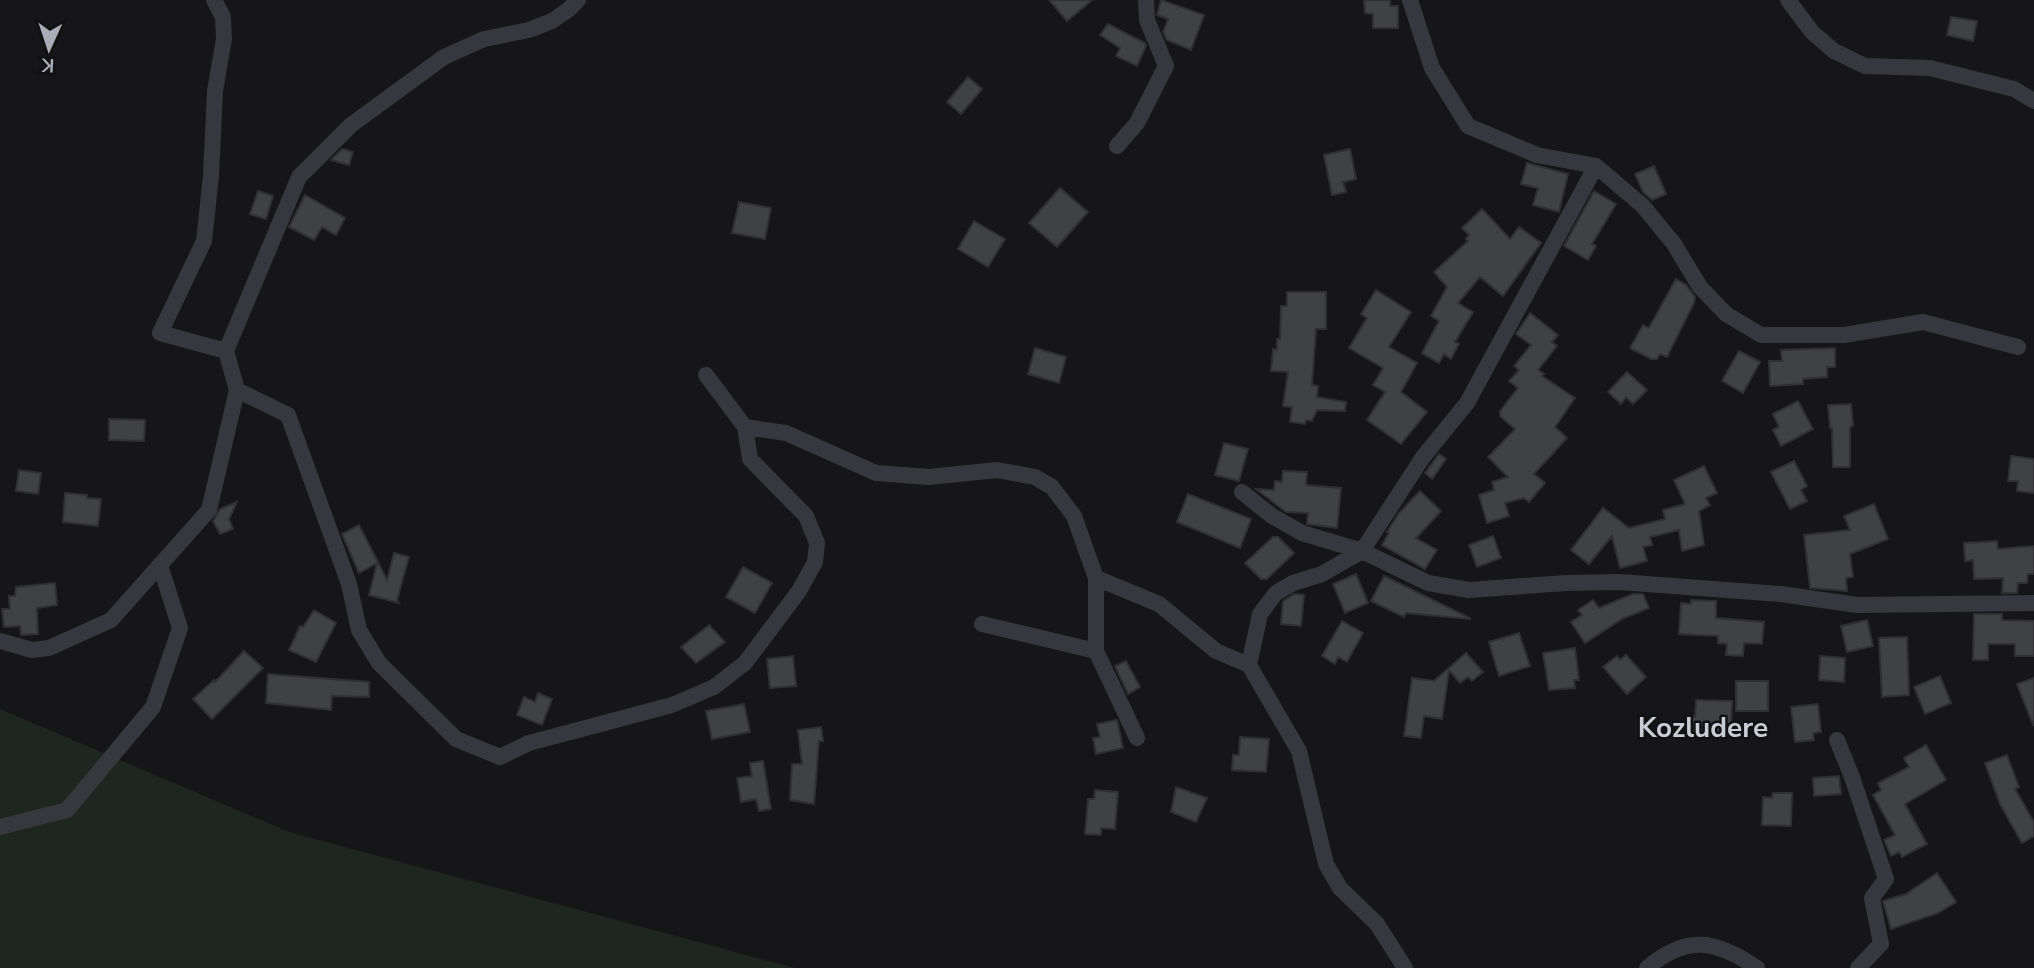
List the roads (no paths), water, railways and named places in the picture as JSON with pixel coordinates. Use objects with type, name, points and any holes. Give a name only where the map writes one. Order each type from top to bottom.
[{"type":"street","points":[[214,0],[223,17],[224,39],[215,91],[211,177],[204,241],[160,333],[226,351]]},
{"type":"street","points":[[0,641],[32,650],[49,648],[111,620],[209,510],[237,390],[226,351],[299,177],[351,125],[444,57],[484,39],[529,30],[552,21],[578,0]]},
{"type":"street","points":[[1117,146],[1138,123],[1166,66],[1147,20],[1146,0]]},
{"type":"street","points":[[1410,0],[1432,68],[1468,126],[1537,155],[1596,166],[1643,206],[1674,244],[1700,287],[1726,314],[1761,334],[1844,335],[1923,322],[2018,347]]},
{"type":"street","points":[[1788,0],[1812,32],[1834,51],[1865,66],[1930,68],[2014,89],[2034,101]]},
{"type":"street","points":[[1249,665],[1260,614],[1276,593],[1293,583],[1322,574],[1362,551],[1423,457],[1466,402],[1596,166]]},
{"type":"street","points":[[237,390],[288,415],[349,584],[359,630],[379,663],[456,739],[500,757],[529,743],[672,705],[714,687],[745,663],[799,591],[815,562],[817,543],[806,516],[750,459],[745,428],[706,375]]},
{"type":"street","points":[[745,428],[786,433],[876,473],[929,477],[997,470],[1035,477],[1052,487],[1074,516],[1096,578],[1096,651],[1137,738]]},
{"type":"street","points":[[1242,492],[1272,516],[1302,533],[1362,551],[1428,583],[1469,590],[1620,582],[1781,594],[1857,606],[2034,603]]},
{"type":"street","points":[[0,827],[67,810],[153,707],[180,628],[160,565]]},
{"type":"street","points":[[1096,578],[1159,604],[1216,652],[1249,665],[1299,751],[1326,864],[1340,888],[1377,924],[1405,968]]},
{"type":"street","points":[[982,624],[1096,651]]},
{"type":"street","points":[[1837,740],[1886,879],[1872,898],[1881,944],[1858,968]]},
{"type":"street","points":[[1647,968],[1664,954],[1701,944],[1735,953],[1757,968]]},
{"type":"district","name":"Kozludere","points":[[1703,727]]}]
